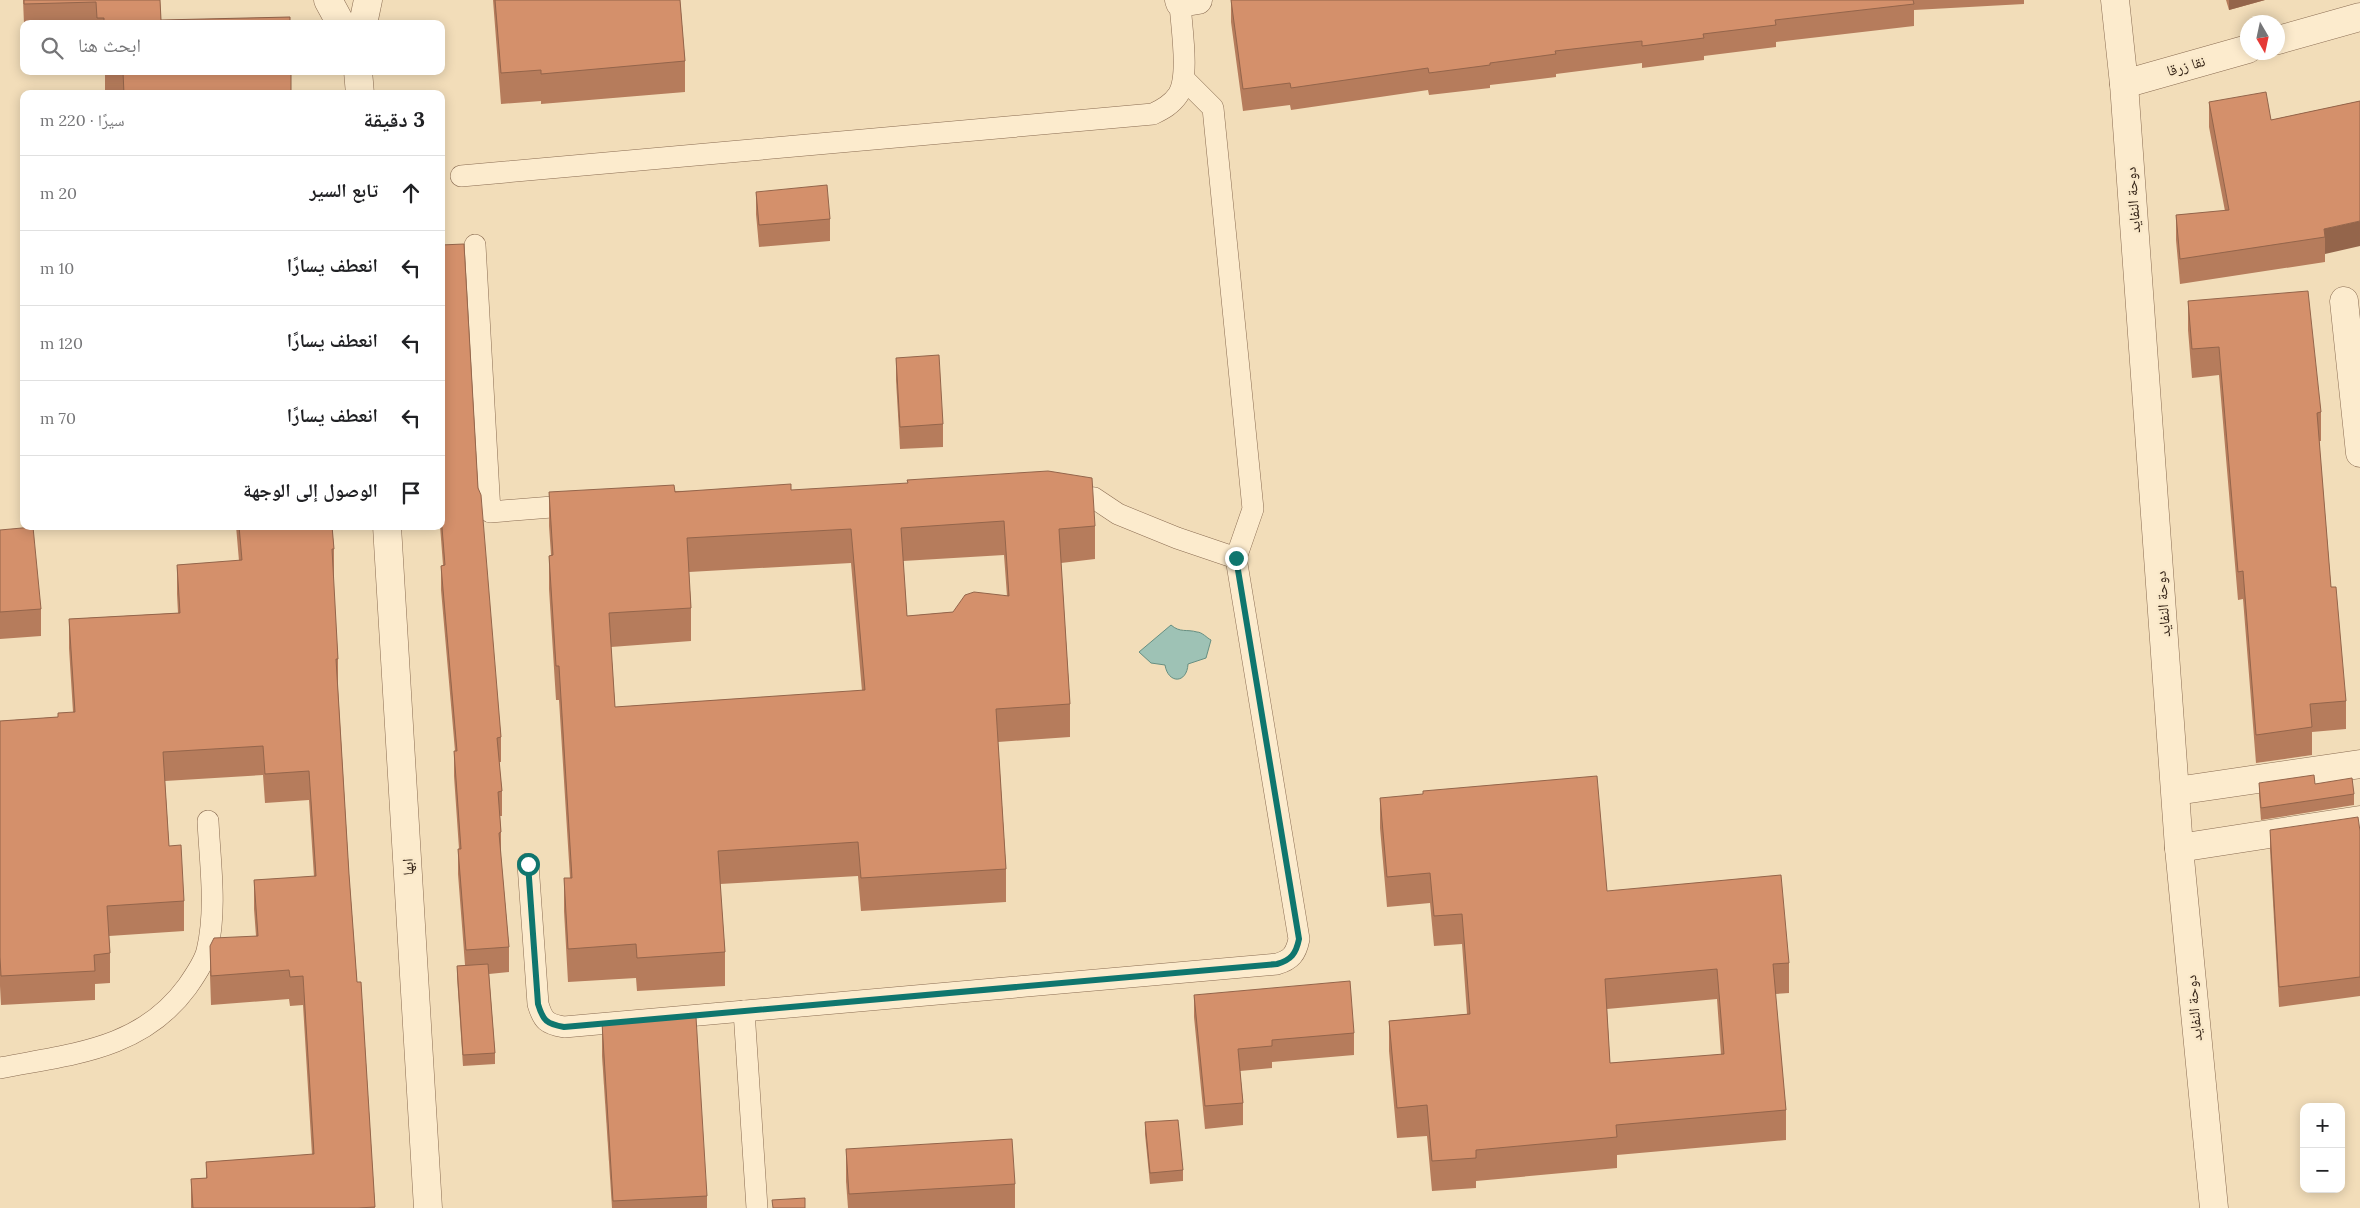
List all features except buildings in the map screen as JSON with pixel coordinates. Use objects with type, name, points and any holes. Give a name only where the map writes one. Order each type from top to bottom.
[{"type":"street","points":[[328,0],[339,20]]},
{"type":"street","points":[[364,20],[368,0]]},
{"type":"street","name":"دوحة النفايد","points":[[2115,0],[2124,84],[2179,848],[2214,1208]]},
{"type":"street","points":[[2285,38],[2360,17]]},
{"type":"street","name":"نقا زرقا","points":[[2124,84],[2240,51]]},
{"type":"street","points":[[2344,301],[2360,453]]},
{"type":"street","name":"ابها","points":[[388,530],[428,1208]]},
{"type":"street","points":[[2176,791],[2360,764]]},
{"type":"street","points":[[2179,848],[2360,820]]},
{"type":"lane","points":[[460,176],[1153,114],[1168,107],[1178,94],[1184,79],[1186,1]]},
{"type":"lane","points":[[528,864],[538,1004],[542,1017],[552,1025],[564,1027],[1277,964],[1288,960],[1296,951],[1299,939],[1236,558],[1253,509],[1213,108],[1184,79]]},
{"type":"lane","points":[[475,245],[490,512],[595,504]]},
{"type":"lane","points":[[1043,492],[1094,498],[1118,514],[1178,538],[1236,558]]},
{"type":"lane","points":[[0,1068],[102,1048],[148,1026],[174,1005],[193,979],[207,952],[212,900],[208,821]]},
{"type":"lane","points":[[744,1011],[756,1208]]},
{"type":"water","points":[[1171,625],[1181,630],[1199,632],[1211,640],[1206,658],[1188,664],[1187,671],[1181,678],[1177,679],[1170,676],[1165,665],[1151,663],[1139,652]]},
{"type":"route","points":[[528,864],[538,1004],[542,1017],[552,1025],[564,1027],[1277,964],[1288,960],[1296,951],[1299,939],[1236,558]]}]
